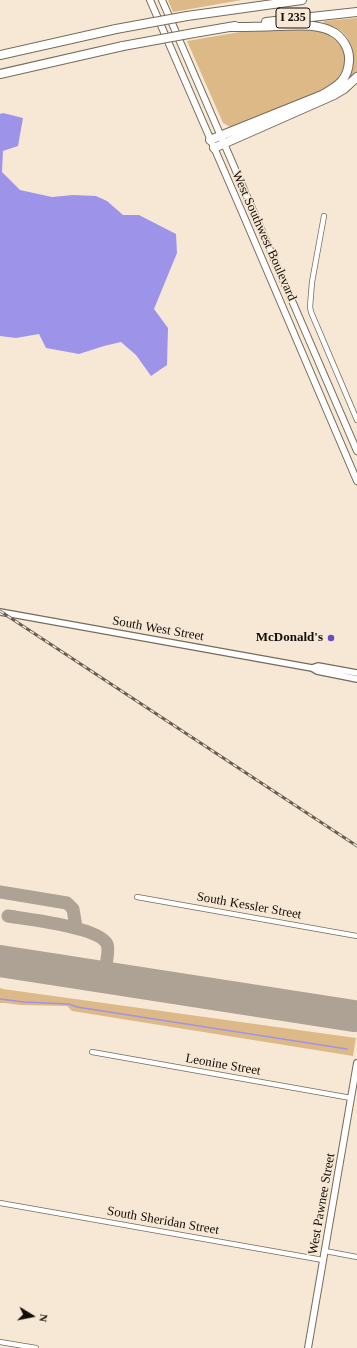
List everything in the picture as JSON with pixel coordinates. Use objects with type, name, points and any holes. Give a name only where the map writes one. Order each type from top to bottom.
[{"type":"highway","points":[[205,12],[249,0]]},
{"type":"highway","name":"I 235","points":[[0,55],[116,29],[205,12],[302,0]]},
{"type":"highway","name":"I 235","points":[[0,74],[123,46],[194,33],[287,19],[357,12]]},
{"type":"highway","points":[[222,140],[322,95],[338,86],[348,71],[350,60],[348,52],[340,37],[332,31],[321,27],[230,27]]},
{"type":"highway","points":[[212,144],[334,94],[344,89],[357,77]]},
{"type":"main road","name":"West Southwest Boulevard","points":[[150,0],[357,481]]},
{"type":"main road","name":"West Southwest Boulevard","points":[[162,0],[357,451]]},
{"type":"main road","name":"West Pawnee Street","points":[[308,1348],[357,1063]]},
{"type":"street","points":[[324,216],[312,282],[310,307],[357,420]]},
{"type":"street","name":"South West Street","points":[[0,612],[312,668],[317,672],[357,679]]},
{"type":"street","name":"South West Street","points":[[312,668],[318,666],[357,673]]},
{"type":"street","name":"South Kessler Street","points":[[138,897],[357,936]]},
{"type":"street","name":"Leonine Street","points":[[92,1052],[351,1098]]},
{"type":"street","name":"South Sheridan Street","points":[[0,1203],[323,1260]]},
{"type":"street","points":[[325,1251],[357,1257]]},
{"type":"street","points":[[0,1342],[14,1346],[36,1348]]},
{"type":"shaded area","points":[[168,0],[242,0],[173,12]]},
{"type":"shaded area","points":[[357,18],[357,73],[346,83],[352,70],[353,63],[350,42],[341,31],[324,23],[324,21]]},
{"type":"shaded area","points":[[312,29],[332,34],[342,43],[345,61],[343,73],[338,81],[328,88],[230,127],[223,123],[187,41],[240,32]]},
{"type":"shaded area","points":[[3,113],[23,118],[18,146],[3,151],[2,172],[20,190],[52,197],[73,195],[96,196],[107,201],[123,215],[139,215],[176,234],[177,253],[154,309],[168,328],[167,365],[151,376],[136,355],[121,342],[79,354],[46,348],[39,334],[16,338],[0,336],[0,114]]},
{"type":"shaded area","points":[[0,988],[356,1038],[353,1056],[72,1011],[67,1006],[0,1003]]},
{"type":"waterway","points":[[0,999],[24,1002],[69,1004],[77,1007],[347,1049]]},
{"type":"taxiway","points":[[0,892],[67,903],[73,909],[76,927]]},
{"type":"taxiway","points":[[8,916],[77,928],[101,938],[108,947],[103,977]]},
{"type":"runway","points":[[0,961],[354,1016]]},
{"type":"railway","points":[[0,611],[357,846]]},
{"type":"place","name":"McDonald's","points":[[331,638]]}]
